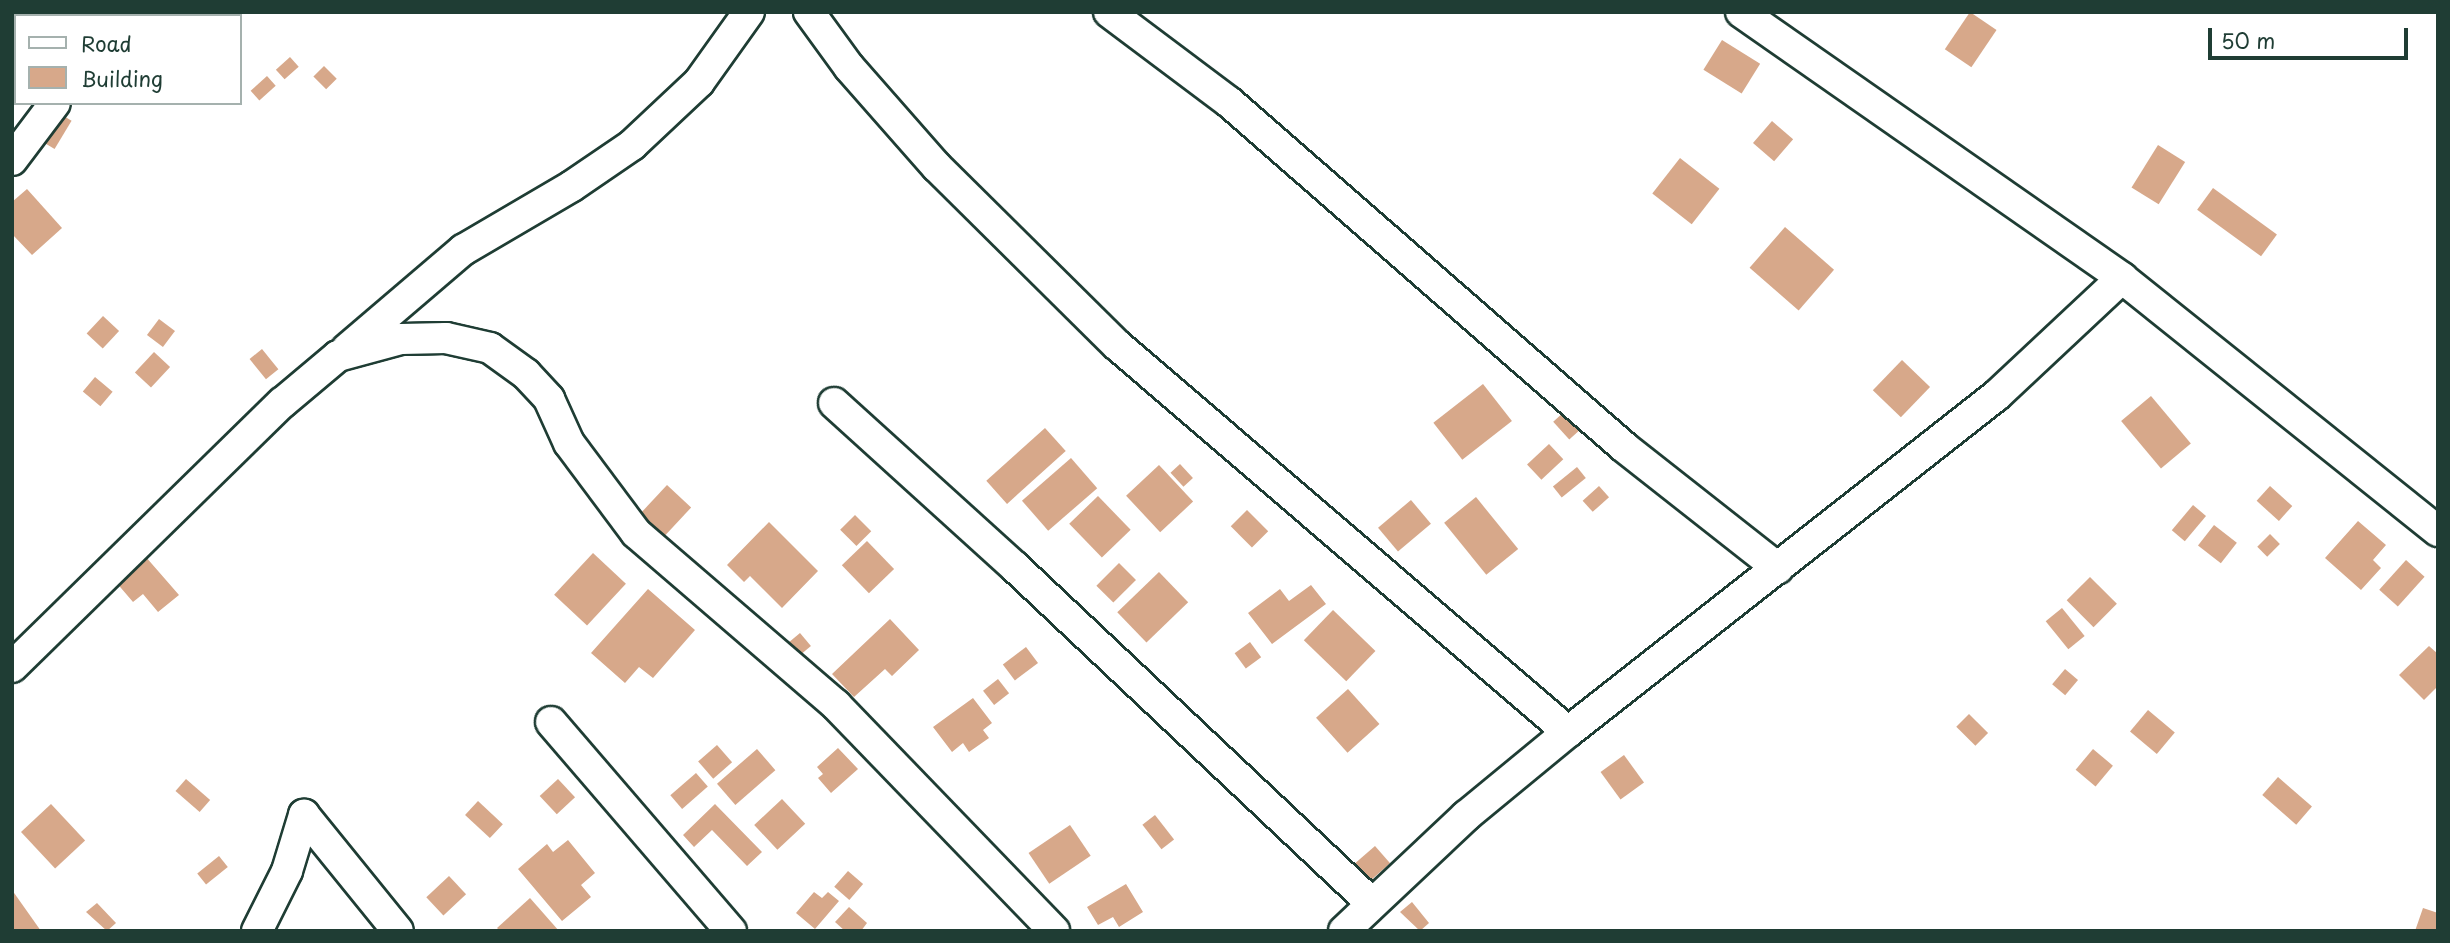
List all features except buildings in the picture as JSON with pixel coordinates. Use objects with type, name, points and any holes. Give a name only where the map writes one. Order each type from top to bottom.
[{"type":"street","points":[[12,667],[282,403],[463,250],[572,186],[632,145],[699,82],[749,12]]},
{"type":"street","points":[[809,12],[849,67],[937,167],[1116,345],[1568,732]]},
{"type":"street","points":[[1109,12],[1228,102],[1624,447],[1778,568]]},
{"type":"street","points":[[1741,12],[2122,278],[2438,531]]},
{"type":"street","points":[[12,160],[53,105]]},
{"type":"street","points":[[1344,931],[1370,903],[1568,732],[1997,395],[2122,278]]},
{"type":"street","points":[[338,356],[401,339],[446,338],[491,348],[526,374],[549,400],[588,472],[636,533],[836,705],[1054,931]]},
{"type":"street","points":[[834,404],[1016,567],[1370,903]]},
{"type":"street","points":[[551,722],[731,931]]},
{"type":"street","points":[[257,931],[287,871],[304,816],[398,931]]}]
